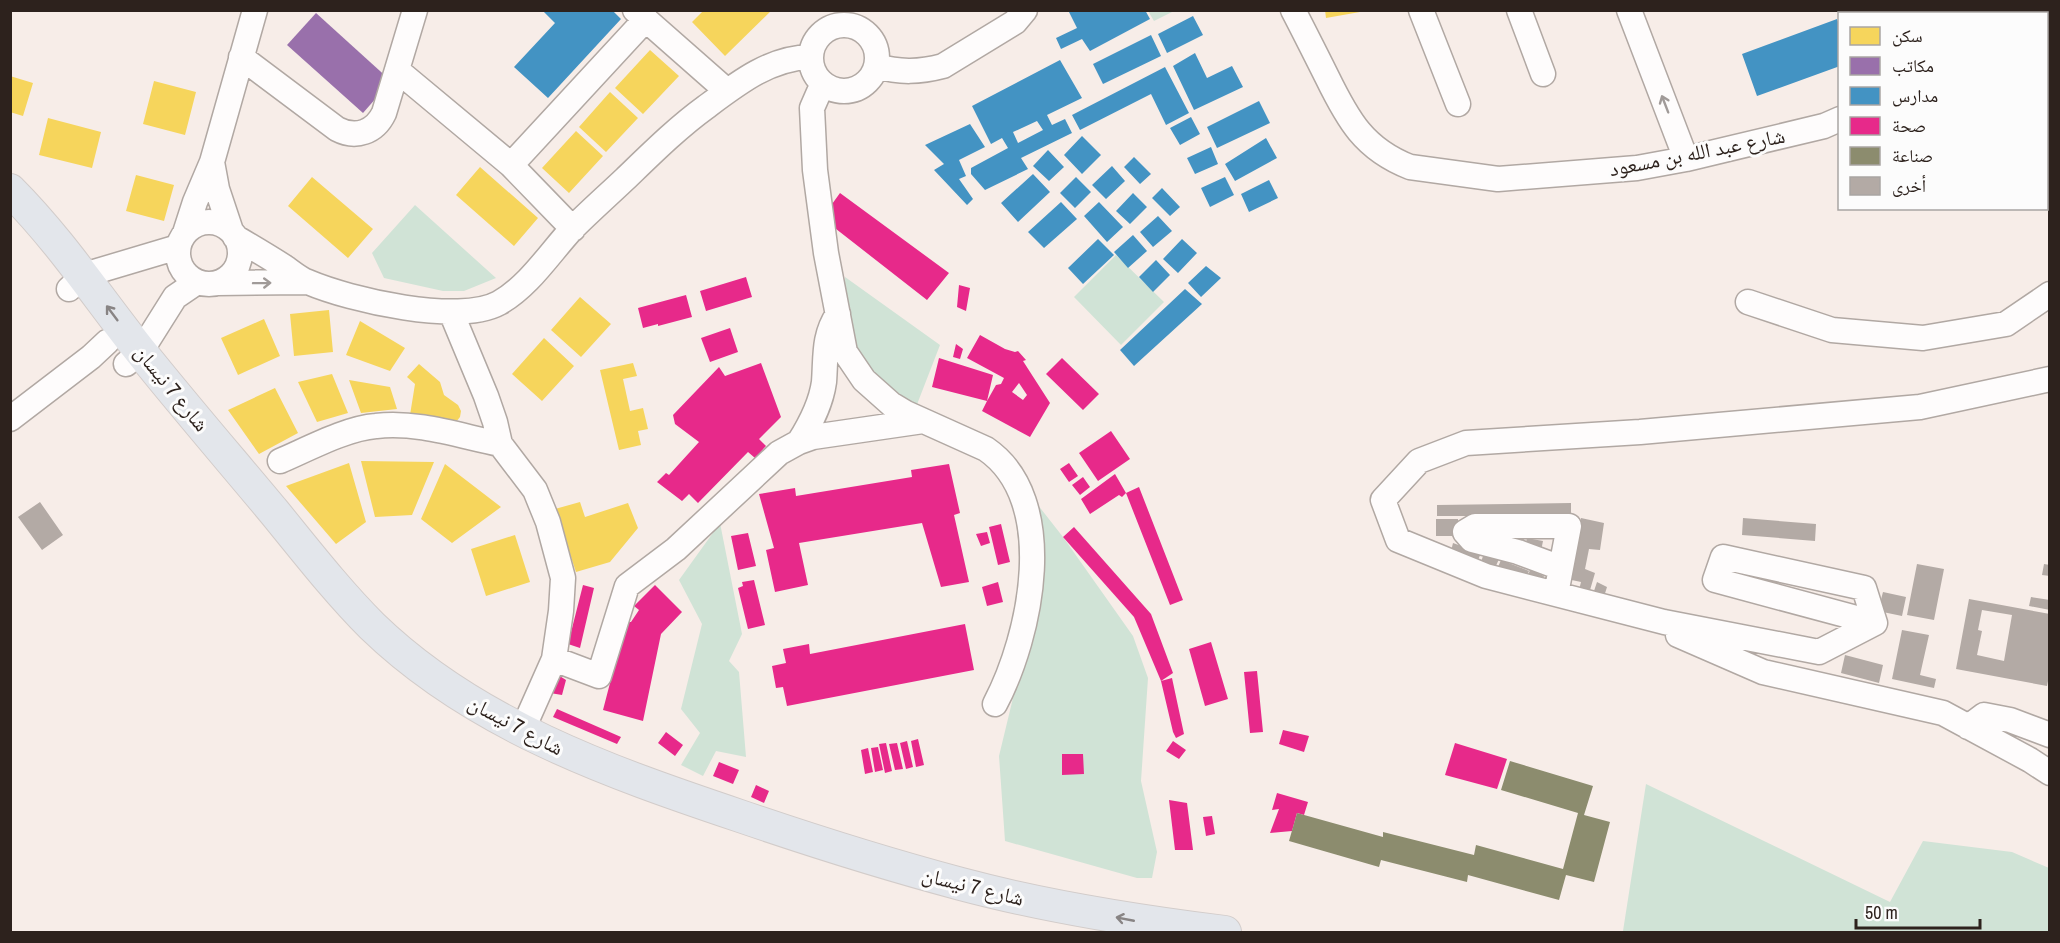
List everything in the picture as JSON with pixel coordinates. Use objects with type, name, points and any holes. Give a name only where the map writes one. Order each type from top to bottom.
[{"type":"main road","name":"شارع 7 نيسان","points":[[10,190],[52,235],[77,282],[125,352],[320,594],[359,638],[438,703],[500,741],[576,777],[673,813],[839,869],[959,903],[1096,933]]},
{"type":"main road","name":"شارع 7 نيسان","points":[[10,217],[77,282]]},
{"type":"main road","name":"شارع 7 نيسان","points":[[125,352],[372,626],[397,649],[450,689],[522,731],[583,760],[679,796],[844,851],[964,885],[1055,906],[1143,922],[1225,933]]},
{"type":"street","points":[[255,10],[212,162],[195,202],[178,257],[188,276],[207,282],[307,282]]},
{"type":"street","points":[[241,57],[337,129],[350,134],[364,133],[371,130],[381,120],[415,10]]},
{"type":"street","points":[[877,66],[917,71],[943,66],[1015,22],[1024,10]]},
{"type":"street","name":"شارع عبد الله بن مسعود","points":[[1293,10],[1342,107],[1356,129],[1375,148],[1410,167],[1498,179],[1637,168],[1686,159],[1824,126],[1838,119]]},
{"type":"street","points":[[1421,10],[1458,104]]},
{"type":"street","points":[[1519,10],[1543,75]]},
{"type":"street","points":[[1629,10],[1686,159]]},
{"type":"street","points":[[511,165],[640,15],[727,91]]},
{"type":"street","points":[[839,18],[861,29],[869,36],[878,55],[877,66],[868,82],[852,91],[833,90],[817,78],[810,57],[817,38],[839,18]]},
{"type":"street","points":[[77,282],[182,240],[191,228],[207,222],[216,223],[307,282],[335,291],[382,303],[451,312],[482,310],[509,297],[573,229],[695,115],[727,91],[769,65],[785,60],[810,57]]},
{"type":"street","points":[[397,70],[511,165],[573,229]]},
{"type":"street","points":[[825,86],[812,108],[815,170],[826,253],[845,352],[864,380],[891,404],[923,421],[986,448],[996,456],[1013,475],[1022,495],[1032,549],[1030,596],[1011,669],[995,704]]},
{"type":"street","points":[[10,419],[91,357],[125,352],[175,297],[207,282],[226,279],[233,273],[240,255],[219,197],[212,162]]},
{"type":"street","points":[[1748,302],[1832,330],[1923,338],[2006,324],[2049,294]]},
{"type":"street","points":[[451,312],[486,396],[500,444],[535,490],[548,522],[563,579],[554,659],[522,731]]},
{"type":"street","points":[[799,442],[808,427],[820,397],[824,382],[826,340],[837,314]]},
{"type":"street","points":[[1875,623],[1819,652],[1664,622],[1486,576],[1398,540],[1383,500],[1419,461],[1466,443],[1640,432],[1920,407],[2049,379]]},
{"type":"street","points":[[554,659],[599,676],[627,586],[676,549],[779,453],[799,442],[828,435],[923,421]]},
{"type":"street","points":[[280,461],[352,431],[375,426],[409,425],[500,444]]},
{"type":"street","points":[[1723,557],[1864,588],[1875,623],[1715,580],[1723,557]]},
{"type":"street","points":[[1556,594],[1561,568]]},
{"type":"street","points":[[1664,622],[1672,632],[1763,672],[1943,713],[2030,760],[2049,773]]},
{"type":"street","points":[[1968,727],[1984,715],[2010,720],[2049,735]]},
{"type":"green space","points":[[1148,11],[1174,11],[1154,21]]},
{"type":"green space","points":[[415,205],[496,278],[464,291],[443,291],[384,278],[372,253]]},
{"type":"green space","points":[[1116,255],[1164,302],[1121,345],[1074,297]]},
{"type":"green space","points":[[845,277],[940,345],[916,407],[891,396],[861,365],[846,330]]},
{"type":"green space","points":[[1034,500],[1133,636],[1148,678],[1141,781],[1157,852],[1152,878],[1137,878],[1005,841],[999,756],[1041,582]]},
{"type":"green space","points":[[720,523],[742,634],[729,661],[739,672],[746,757],[716,751],[703,776],[681,765],[700,733],[681,709],[702,624],[679,580]]},
{"type":"green space","points":[[1646,784],[1890,902],[1923,841],[2012,852],[2049,868],[2049,932],[1623,931]]},
{"type":"building: سكن","points":[[704,10],[772,10],[725,56],[692,22]]},
{"type":"building: سكن","points":[[1325,10],[1360,10],[1360,12],[1326,18]]},
{"type":"building: سكن","points":[[650,50],[679,76],[643,114],[615,88]]},
{"type":"building: سكن","points":[[10,76],[33,83],[23,116],[10,112]]},
{"type":"building: سكن","points":[[154,81],[196,92],[185,135],[143,124]]},
{"type":"building: سكن","points":[[610,92],[638,118],[606,152],[579,127]]},
{"type":"building: سكن","points":[[48,118],[101,132],[92,168],[39,155]]},
{"type":"building: سكن","points":[[576,131],[603,156],[569,193],[542,168]]},
{"type":"building: سكن","points":[[480,167],[538,218],[514,246],[456,195]]},
{"type":"building: سكن","points":[[136,175],[174,185],[164,221],[126,211]]},
{"type":"building: سكن","points":[[312,177],[373,229],[348,258],[288,206]]},
{"type":"building: سكن","points":[[580,297],[611,324],[581,357],[551,330]]},
{"type":"building: سكن","points":[[329,310],[333,352],[294,356],[290,314]]},
{"type":"building: سكن","points":[[264,319],[280,356],[238,375],[221,338]]},
{"type":"building: سكن","points":[[360,321],[405,348],[390,371],[346,355]]},
{"type":"building: سكن","points":[[544,338],[574,366],[542,401],[512,374]]},
{"type":"building: سكن","points":[[633,363],[637,376],[623,379],[630,411],[643,408],[648,429],[638,431],[641,445],[619,450],[600,370]]},
{"type":"building: سكن","points":[[419,364],[440,382],[444,395],[458,405],[461,411],[456,422],[410,415],[415,384],[407,377]]},
{"type":"building: سكن","points":[[332,374],[348,413],[317,422],[298,382]]},
{"type":"building: سكن","points":[[349,380],[390,387],[397,409],[361,413]]},
{"type":"building: سكن","points":[[275,388],[298,433],[259,454],[228,410]]},
{"type":"building: سكن","points":[[361,461],[434,462],[412,515],[375,517]]},
{"type":"building: سكن","points":[[349,463],[366,522],[336,544],[286,486]]},
{"type":"building: سكن","points":[[445,464],[501,507],[452,543],[421,519]]},
{"type":"building: سكن","points":[[580,502],[585,517],[628,503],[638,528],[610,562],[576,572],[555,509]]},
{"type":"building: سكن","points":[[515,535],[530,582],[486,596],[471,549]]},
{"type":"building: مكاتب","points":[[316,13],[391,81],[363,113],[287,45]]},
{"type":"building: مدارس","points":[[542,10],[612,10],[621,19],[548,98],[514,67],[555,23]]},
{"type":"building: مدارس","points":[[1068,10],[1145,10],[1150,19],[1090,51],[1082,39],[1061,49],[1056,38],[1077,28]]},
{"type":"building: مدارس","points":[[1193,16],[1203,35],[1167,53],[1158,34]]},
{"type":"building: مدارس","points":[[1837,19],[1838,22],[1838,67],[1757,96],[1742,54]]},
{"type":"building: مدارس","points":[[1151,35],[1161,56],[1103,84],[1093,64]]},
{"type":"building: مدارس","points":[[1195,53],[1207,78],[1232,66],[1243,87],[1194,110],[1173,66]]},
{"type":"building: مدارس","points":[[1060,60],[1082,98],[1047,115],[1052,125],[1065,119],[1072,133],[1021,158],[1028,169],[985,190],[971,174],[971,168],[1008,148],[1002,138],[991,144],[972,106]],"holes":[[[1037,121],[1043,130],[1018,143],[1013,132]]]},
{"type":"building: مدارس","points":[[1165,67],[1189,113],[1166,125],[1151,94],[1080,130],[1072,115]]},
{"type":"building: مدارس","points":[[1259,101],[1270,123],[1217,148],[1207,127]]},
{"type":"building: مدارس","points":[[1191,117],[1200,134],[1180,145],[1170,128]]},
{"type":"building: مدارس","points":[[970,124],[985,147],[959,160],[966,176],[959,179],[973,199],[967,205],[934,170],[944,164],[925,145]]},
{"type":"building: مدارس","points":[[1082,136],[1101,155],[1082,174],[1064,155]]},
{"type":"building: مدارس","points":[[1266,138],[1277,158],[1235,181],[1225,164]]},
{"type":"building: مدارس","points":[[1211,147],[1218,164],[1195,174],[1187,158]]},
{"type":"building: مدارس","points":[[1048,150],[1064,167],[1049,181],[1033,166]]},
{"type":"building: مدارس","points":[[1134,157],[1151,174],[1140,184],[1124,167]]},
{"type":"building: مدارس","points":[[1112,166],[1125,181],[1106,199],[1092,185]]},
{"type":"building: مدارس","points":[[1033,174],[1050,192],[1018,222],[1001,203]]},
{"type":"building: مدارس","points":[[1076,177],[1091,192],[1075,208],[1060,193]]},
{"type":"building: مدارس","points":[[1225,177],[1234,195],[1210,207],[1201,188]]},
{"type":"building: مدارس","points":[[1269,180],[1278,198],[1249,212],[1241,194]]},
{"type":"building: مدارس","points":[[1162,188],[1180,207],[1170,216],[1152,198]]},
{"type":"building: مدارس","points":[[1133,193],[1147,207],[1130,224],[1116,211]]},
{"type":"building: مدارس","points":[[1061,202],[1077,219],[1044,248],[1028,232]]},
{"type":"building: مدارس","points":[[1099,202],[1123,227],[1107,242],[1084,216]]},
{"type":"building: مدارس","points":[[1158,216],[1172,231],[1153,247],[1140,232]]},
{"type":"building: مدارس","points":[[1133,235],[1147,251],[1128,268],[1114,252]]},
{"type":"building: مدارس","points":[[1098,239],[1114,255],[1083,284],[1068,268]]},
{"type":"building: مدارس","points":[[1182,239],[1197,253],[1178,273],[1163,259]]},
{"type":"building: مدارس","points":[[1156,260],[1170,275],[1153,292],[1139,277]]},
{"type":"building: مدارس","points":[[1206,266],[1221,278],[1201,297],[1188,283]]},
{"type":"building: مدارس","points":[[1185,289],[1202,304],[1134,366],[1120,350]]},
{"type":"building: صحة","points":[[840,193],[949,273],[927,300],[822,218]]},
{"type":"building: صحة","points":[[746,277],[752,297],[706,311],[700,291]]},
{"type":"building: صحة","points":[[959,285],[970,288],[966,311],[957,307]]},
{"type":"building: صحة","points":[[686,295],[692,317],[643,328],[638,308]]},
{"type":"building: صحة","points":[[730,328],[738,352],[710,362],[701,338]]},
{"type":"building: صحة","points":[[980,335],[1005,349],[1018,351],[1026,360],[1023,361],[1050,403],[1030,437],[982,411],[996,385],[1001,384],[1004,378],[967,358]],"holes":[[[1019,383],[1027,395],[1023,400],[1012,392]]]},
{"type":"building: صحة","points":[[956,344],[963,349],[960,359],[953,357]]},
{"type":"building: صحة","points":[[939,358],[993,375],[987,401],[932,387]]},
{"type":"building: صحة","points":[[1062,358],[1099,394],[1083,410],[1046,374]]},
{"type":"building: صحة","points":[[761,363],[781,417],[759,439],[766,446],[755,458],[748,452],[698,503],[689,494],[682,501],[657,482],[666,473],[669,475],[699,442],[675,424],[673,415],[719,367],[725,376]]},
{"type":"building: صحة","points":[[1111,431],[1130,459],[1098,481],[1079,453]]},
{"type":"building: صحة","points":[[1069,463],[1078,476],[1069,482],[1060,469]]},
{"type":"building: صحة","points":[[949,464],[960,513],[954,515],[969,582],[941,587],[922,523],[799,543],[808,585],[775,592],[766,550],[774,548],[759,494],[795,488],[796,496],[912,477],[911,470]]},
{"type":"building: صحة","points":[[1115,474],[1126,493],[1090,514],[1081,499]]},
{"type":"building: صحة","points":[[1083,477],[1090,487],[1080,495],[1072,485]]},
{"type":"building: صحة","points":[[1139,487],[1183,600],[1170,605],[1126,493]]},
{"type":"building: صحة","points":[[1001,524],[1010,562],[998,565],[989,527]]},
{"type":"building: صحة","points":[[1074,527],[1151,614],[1173,673],[1161,681],[1134,617],[1063,537]]},
{"type":"building: صحة","points":[[987,532],[990,543],[981,546],[976,534]]},
{"type":"building: صحة","points":[[748,533],[756,566],[738,570],[731,536]]},
{"type":"building: صحة","points":[[754,580],[765,625],[748,629],[738,588],[743,586],[742,582]]},
{"type":"building: صحة","points":[[998,582],[1003,602],[987,606],[982,587]]},
{"type":"building: صحة","points":[[583,585],[594,588],[580,648],[568,644]]},
{"type":"building: صحة","points":[[655,585],[682,612],[661,634],[643,721],[603,710],[623,633],[620,622],[631,622],[639,610],[634,606]]},
{"type":"building: صحة","points":[[965,624],[974,670],[787,706],[783,687],[776,688],[772,666],[786,663],[783,649],[809,644],[810,654]]},
{"type":"building: صحة","points":[[1211,642],[1228,699],[1205,706],[1189,649]]},
{"type":"building: صحة","points":[[1257,671],[1263,732],[1250,733],[1244,672]]},
{"type":"building: صحة","points":[[555,673],[566,680],[562,695],[550,693]]},
{"type":"building: صحة","points":[[1172,678],[1184,734],[1176,738],[1161,681]]},
{"type":"building: صحة","points":[[557,709],[621,737],[617,744],[553,717]]},
{"type":"building: صحة","points":[[1283,730],[1309,736],[1304,752],[1279,744]]},
{"type":"building: صحة","points":[[666,732],[683,745],[675,756],[658,743]]},
{"type":"building: صحة","points":[[918,739],[924,765],[916,767],[911,741]]},
{"type":"building: صحة","points":[[907,741],[913,767],[906,769],[900,743]]},
{"type":"building: صحة","points":[[1173,741],[1186,750],[1179,759],[1166,751]]},
{"type":"building: صحة","points":[[886,743],[892,771],[885,773],[879,744]]},
{"type":"building: صحة","points":[[897,743],[903,769],[895,770],[889,744]]},
{"type":"building: صحة","points":[[1455,743],[1507,759],[1497,789],[1445,775]]},
{"type":"building: صحة","points":[[878,747],[883,770],[875,772],[871,748]]},
{"type":"building: صحة","points":[[868,748],[873,772],[865,774],[861,750]]},
{"type":"building: صحة","points":[[1062,754],[1083,754],[1084,774],[1062,775]]},
{"type":"building: صحة","points":[[719,762],[739,770],[733,784],[713,776]]},
{"type":"building: صحة","points":[[756,785],[769,791],[764,803],[751,797]]},
{"type":"building: صحة","points":[[1277,793],[1308,802],[1304,815],[1297,813],[1292,831],[1270,833],[1279,809],[1272,810]]},
{"type":"building: صحة","points":[[1169,800],[1187,803],[1193,850],[1175,850]]},
{"type":"building: صحة","points":[[1212,816],[1215,834],[1206,836],[1203,817]]},
{"type":"building: صناعة","points":[[1510,761],[1593,786],[1584,815],[1610,822],[1594,882],[1566,875],[1559,900],[1468,875],[1467,882],[1381,860],[1379,867],[1289,841],[1297,813],[1383,837],[1383,832],[1474,855],[1476,845],[1563,869],[1578,813],[1501,790]]},
{"type":"building: أخرى","points":[[40,502],[63,535],[42,550],[18,517]]},
{"type":"building: أخرى","points":[[1571,503],[1571,517],[1468,522],[1467,516],[1437,516],[1437,505]]},
{"type":"building: أخرى","points":[[1581,518],[1604,523],[1600,550],[1589,549],[1585,569],[1595,573],[1588,597],[1578,594],[1581,582],[1567,579]]},
{"type":"building: أخرى","points":[[1743,518],[1816,524],[1815,541],[1742,535]]},
{"type":"building: أخرى","points":[[1436,519],[1458,519],[1459,536],[1436,536]]},
{"type":"building: أخرى","points":[[1527,538],[1543,541],[1541,551],[1525,548]]},
{"type":"building: أخرى","points":[[1453,543],[1481,553],[1478,560],[1451,551]]},
{"type":"building: أخرى","points":[[1484,553],[1499,559],[1495,568],[1481,562]]},
{"type":"building: أخرى","points":[[1501,560],[1529,571],[1526,578],[1498,567]]},
{"type":"building: أخرى","points":[[1917,564],[1944,569],[1934,620],[1907,615]]},
{"type":"building: أخرى","points":[[2044,564],[2050,565],[2050,576],[2042,575]]},
{"type":"building: أخرى","points":[[1530,570],[1544,576],[1540,586],[1526,580]]},
{"type":"building: أخرى","points":[[1597,582],[1607,587],[1602,603],[1591,600]]},
{"type":"building: أخرى","points":[[1883,592],[1906,597],[1902,616],[1878,611]]},
{"type":"building: أخرى","points":[[2031,597],[2050,600],[2050,610],[2029,606]]},
{"type":"building: أخرى","points":[[1969,599],[2050,614],[2050,671],[2047,686],[1956,669]],"holes":[[[1982,610],[2012,615],[2004,661],[1977,655],[1982,631],[1978,630]]]},
{"type":"building: أخرى","points":[[1902,630],[1929,635],[1920,675],[1936,679],[1934,688],[1892,679]]},
{"type":"building: أخرى","points":[[1845,655],[1883,665],[1879,683],[1841,673]]}]
